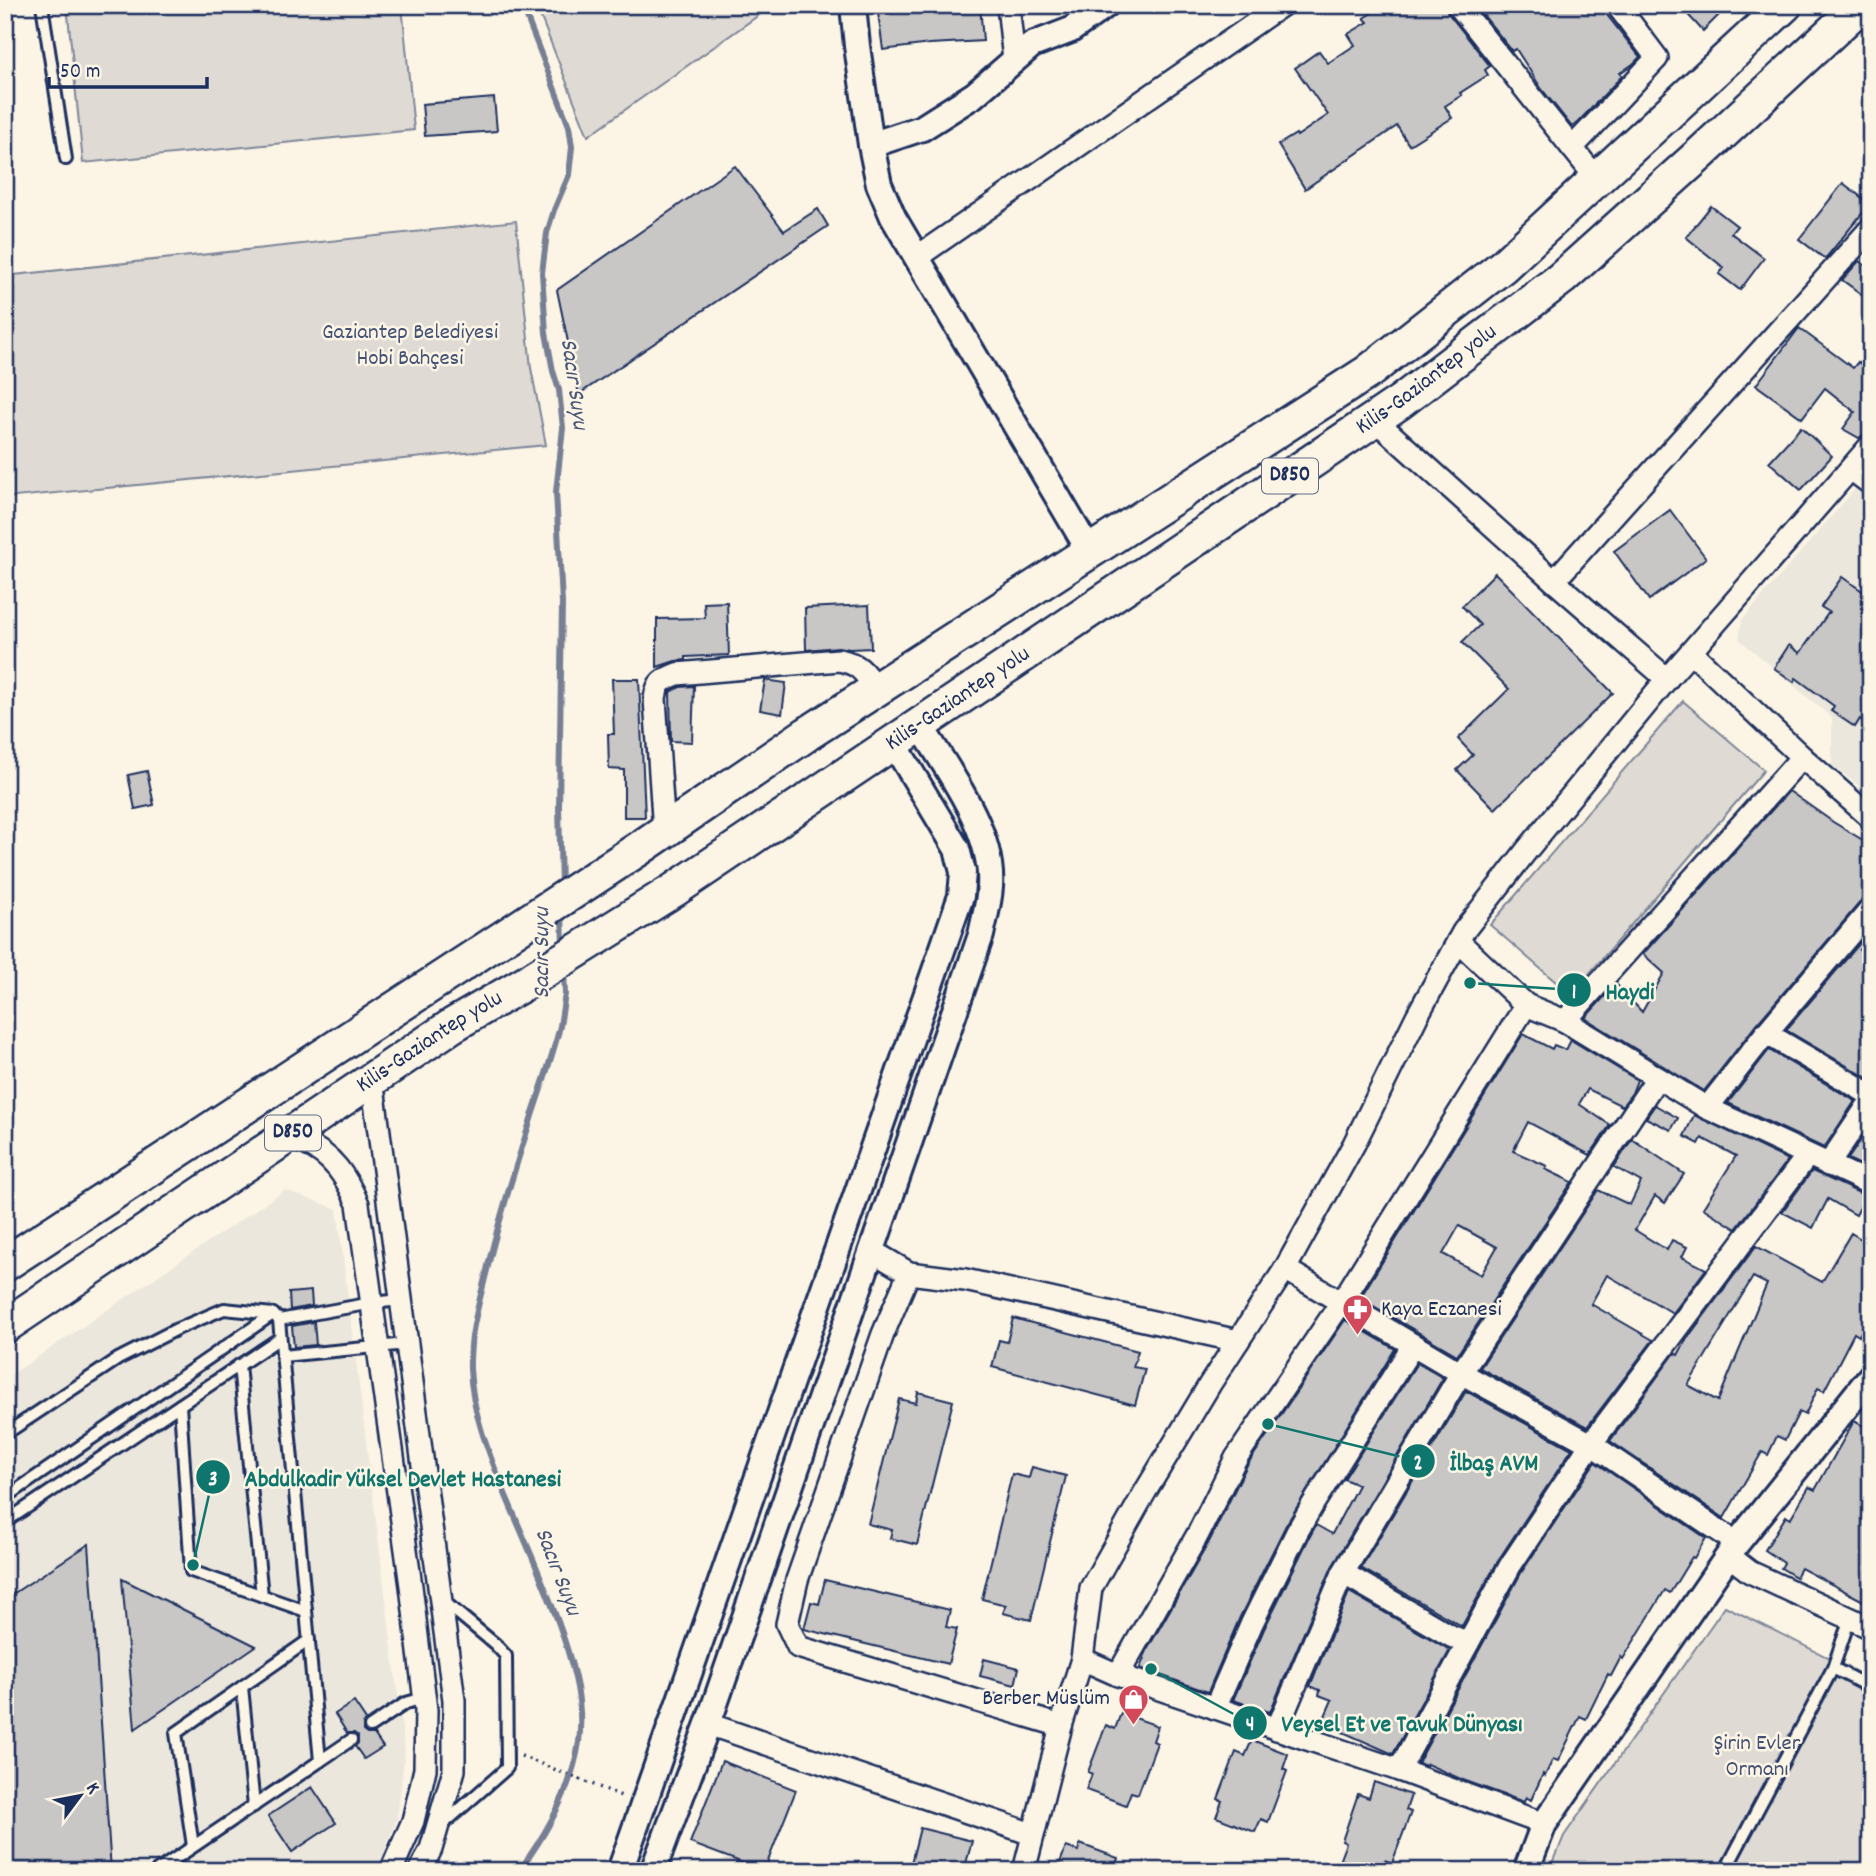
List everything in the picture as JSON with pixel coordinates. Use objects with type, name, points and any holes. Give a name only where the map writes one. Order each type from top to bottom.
[{"type":"highway","name":"Kilis-Gaziantep yolu","points":[[5,1264],[652,840],[876,689],[1368,372],[1503,266],[1785,5]]},
{"type":"highway","name":"Kilis-Gaziantep yolu","points":[[5,1325],[453,1025],[674,890],[1400,402],[1562,278],[1861,5]]},
{"type":"street","points":[[853,5],[879,184],[894,217],[1090,552]]},
{"type":"street","points":[[1008,5],[1014,60]]},
{"type":"street","points":[[872,145],[922,128],[974,95],[1032,46],[1071,30],[1106,5]]},
{"type":"street","points":[[917,257],[1282,5]]},
{"type":"street","points":[[1458,5],[1597,179]]},
{"type":"street","points":[[1572,148],[1657,58],[1618,6]]},
{"type":"street","points":[[1554,581],[1871,228]]},
{"type":"street","points":[[1374,419],[1667,679]]},
{"type":"street","points":[[1024,1871],[1061,1726],[1082,1659],[1091,1588],[1145,1492],[1285,1269],[1354,1144],[1417,1016],[1463,932],[1667,679],[1871,445]]},
{"type":"street","points":[[1851,469],[1871,484]]},
{"type":"street","points":[[1691,652],[1871,818]]},
{"type":"street","points":[[652,840],[655,699],[656,688],[664,679],[677,674],[839,660],[861,668],[876,689]]},
{"type":"street","points":[[653,1871],[708,1724],[981,935],[990,887],[988,860],[979,829],[962,794],[907,734]]},
{"type":"street","points":[[620,1871],[961,896],[963,872],[957,849],[907,734]]},
{"type":"street","points":[[1565,1021],[1802,757]]},
{"type":"street","points":[[1707,1108],[1766,1033],[1871,909]]},
{"type":"street","points":[[1458,941],[1526,1005],[1565,1021],[1707,1108],[1871,1184]]},
{"type":"street","points":[[1118,1675],[1198,1534],[1236,1458],[1341,1303],[1526,1005]]},
{"type":"street","points":[[1766,1033],[1871,1095]]},
{"type":"street","points":[[1277,1729],[1343,1573],[1461,1373],[1657,1077]]},
{"type":"street","points":[[373,1079],[450,1665],[454,1715],[454,1770],[438,1830],[420,1871]]},
{"type":"street","points":[[1828,1165],[1871,1101]]},
{"type":"street","points":[[282,1140],[303,1142],[326,1156],[345,1176],[358,1204],[426,1710],[425,1769],[413,1821],[391,1871]]},
{"type":"street","points":[[1399,1770],[1510,1566],[1591,1444],[1807,1156]]},
{"type":"street","points":[[872,1251],[909,1273],[965,1280],[1238,1341]]},
{"type":"street","points":[[1285,1269],[1461,1373],[1591,1444],[1733,1549],[1749,1572],[1871,1628]]},
{"type":"street","points":[[909,1273],[883,1334],[815,1528],[797,1580],[787,1624],[798,1647],[1061,1726]]},
{"type":"street","points":[[1215,1708],[1252,1623],[1297,1532],[1413,1345]]},
{"type":"street","points":[[1526,1871],[1544,1824],[1733,1549],[1871,1376]]},
{"type":"street","points":[[1343,1573],[1451,1636],[1468,1643]]},
{"type":"street","points":[[1082,1659],[1118,1675],[1399,1770],[1544,1824]]},
{"type":"street","points":[[424,1698],[450,1665]]},
{"type":"street","points":[[424,1698],[454,1715]]},
{"type":"street","points":[[708,1724],[1032,1834]]},
{"type":"lane","points":[[42,5],[66,159]]},
{"type":"lane","points":[[5,1434],[118,1359],[224,1309],[276,1317],[401,1300]]},
{"type":"lane","points":[[276,1317],[282,1356],[320,1761]]},
{"type":"lane","points":[[5,1498],[276,1317]]},
{"type":"lane","points":[[5,1522],[280,1338]]},
{"type":"lane","points":[[282,1356],[407,1344]]},
{"type":"lane","points":[[239,1366],[262,1596]]},
{"type":"lane","points":[[180,1405],[191,1571],[306,1611]]},
{"type":"lane","points":[[438,1830],[507,1768],[506,1656],[440,1598]]},
{"type":"lane","points":[[1725,1871],[1833,1668],[1850,1618]]},
{"type":"lane","points":[[193,1846],[176,1733],[309,1640]]},
{"type":"lane","points":[[1833,1668],[1871,1688]]},
{"type":"lane","points":[[242,1687],[254,1806]]},
{"type":"lane","points":[[370,1727],[406,1703],[424,1698]]},
{"type":"lane","points":[[157,1871],[351,1740]]},
{"type":"path","points":[[507,1751],[643,1804]]},
{"type":"shaded area","points":[[1862,481],[1871,488],[1871,794],[1832,766],[1832,718],[1739,639],[1742,620]]},
{"type":"shaded area","points":[[285,1190],[337,1209],[405,1752],[397,1819],[377,1871],[5,1871],[5,1379]]},
{"type":"green space","points":[[67,5],[402,5],[414,130],[83,163]]},
{"type":"green space","points":[[536,5],[773,5],[588,136]]},
{"type":"green space","name":"Gaziantep Belediyesi Hobi Bahçesi","points":[[516,221],[531,368],[546,445],[5,498],[5,276]]},
{"type":"green space","points":[[1683,701],[1764,770],[1571,995],[1490,925]]},
{"type":"green space","name":"Şirin Evler Ormanı","points":[[1725,1606],[1871,1679],[1871,1871],[1550,1871],[1564,1836]]},
{"type":"building","points":[[877,5],[980,5],[983,41],[883,50]]},
{"type":"building","points":[[1383,5],[1445,5],[1448,13],[1490,66],[1485,70],[1488,75],[1445,106],[1452,118],[1409,145],[1397,126],[1305,189],[1278,145],[1328,115],[1295,68],[1319,51],[1328,63],[1355,45],[1348,34],[1368,22],[1364,18]]},
{"type":"building","points":[[1475,5],[1599,5],[1640,57],[1620,73],[1622,76],[1572,127],[1541,88],[1516,49],[1512,51]]},
{"type":"building","points":[[1679,5],[1729,5],[1703,31]]},
{"type":"building","points":[[494,98],[497,131],[425,136],[422,104]]},
{"type":"building","points":[[735,166],[784,231],[818,209],[828,226],[579,394],[557,290]]},
{"type":"building","points":[[1843,183],[1870,204],[1825,259],[1799,239]]},
{"type":"building","points":[[1711,206],[1737,226],[1731,233],[1764,258],[1740,290],[1719,274],[1724,268],[1686,237]]},
{"type":"building","points":[[1859,261],[1871,269],[1871,301],[1842,280]]},
{"type":"building","points":[[1799,328],[1853,368],[1858,362],[1871,372],[1871,432],[1859,438],[1843,429],[1855,412],[1825,388],[1802,418],[1756,385]]},
{"type":"building","points":[[1801,427],[1832,456],[1801,490],[1769,462]]},
{"type":"building","points":[[1670,510],[1706,558],[1649,600],[1614,551]]},
{"type":"building","points":[[1495,573],[1613,693],[1495,809],[1457,770],[1473,755],[1458,739],[1509,689],[1462,642],[1480,625],[1462,606]]},
{"type":"building","points":[[1842,577],[1871,597],[1871,727],[1860,719],[1855,727],[1831,711],[1834,706],[1796,678],[1794,682],[1774,668],[1789,645],[1800,653],[1829,612],[1821,607]]},
{"type":"building","points":[[727,602],[729,655],[686,657],[686,660],[657,667],[657,619],[705,618],[704,603]]},
{"type":"building","points":[[869,605],[871,648],[806,650],[805,608]]},
{"type":"building","points":[[612,679],[639,679],[645,817],[624,817],[624,770],[609,769],[608,734],[614,734]]},
{"type":"building","points":[[765,680],[786,683],[782,714],[760,710]]},
{"type":"building","points":[[694,686],[692,742],[671,741],[670,692],[680,687]]},
{"type":"building","points":[[147,771],[154,805],[135,809],[128,775]]},
{"type":"building","points":[[1789,791],[1871,845],[1871,896],[1861,901],[1704,1091],[1585,1018],[1616,984],[1642,1012],[1664,973],[1643,954]]},
{"type":"building","points":[[1871,930],[1871,937],[1859,950],[1871,960],[1871,984],[1863,993],[1871,998],[1871,1080],[1786,1030]]},
{"type":"building","points":[[1523,1034],[1552,1049],[1554,1045],[1566,1050],[1571,1040],[1637,1080],[1632,1093],[1622,1106],[1588,1089],[1579,1104],[1610,1125],[1590,1155],[1528,1122],[1513,1151],[1547,1166],[1545,1169],[1572,1182],[1457,1355],[1360,1298]],"holes":[[[1459,1226],[1497,1247],[1481,1275],[1443,1254]]]},
{"type":"building","points":[[1769,1050],[1855,1101],[1824,1148],[1728,1103]]},
{"type":"building","points":[[1655,1105],[1678,1118],[1671,1130],[1646,1118]]},
{"type":"building","points":[[1694,1115],[1788,1160],[1736,1229],[1703,1208],[1736,1156],[1702,1138],[1699,1144],[1684,1136]]},
{"type":"building","points":[[1871,1125],[1871,1166],[1869,1169],[1848,1159]]},
{"type":"building","points":[[1632,1139],[1684,1174],[1665,1203],[1655,1196],[1635,1230],[1667,1250],[1672,1240],[1687,1247],[1682,1257],[1706,1269],[1673,1313],[1607,1275],[1591,1304],[1653,1340],[1587,1427],[1480,1368],[1598,1190],[1630,1205],[1641,1182],[1614,1167]]},
{"type":"building","points":[[1812,1171],[1866,1196],[1856,1215],[1828,1199],[1813,1228],[1782,1212]]},
{"type":"building","points":[[1851,1233],[1871,1245],[1871,1313],[1859,1336],[1854,1333],[1824,1391],[1818,1388],[1805,1415],[1799,1412],[1785,1440],[1777,1436],[1768,1455],[1762,1452],[1724,1518],[1610,1441],[1675,1353],[1678,1355],[1686,1340],[1756,1246],[1822,1282]],"holes":[[[1753,1277],[1767,1284],[1718,1401],[1688,1385]]]},
{"type":"building","points":[[311,1291],[312,1306],[290,1310],[289,1293]]},
{"type":"building","points":[[1013,1318],[1138,1351],[1133,1367],[1145,1369],[1135,1405],[992,1367],[999,1340],[1007,1342]]},
{"type":"building","points":[[1345,1320],[1395,1349],[1286,1525],[1240,1617],[1208,1692],[1140,1668],[1147,1650],[1210,1540],[1247,1465]]},
{"type":"building","points":[[314,1322],[316,1345],[294,1347],[292,1326]]},
{"type":"building","points":[[1417,1363],[1443,1378],[1332,1567],[1270,1712],[1233,1700],[1264,1629],[1316,1525],[1332,1534],[1358,1485],[1344,1479]]},
{"type":"building","points":[[1466,1391],[1572,1449],[1499,1559],[1462,1626],[1361,1568]]},
{"type":"building","points":[[918,1392],[953,1401],[917,1545],[890,1538],[892,1530],[868,1524],[899,1399],[916,1403]]},
{"type":"building","points":[[1854,1421],[1871,1430],[1871,1605],[1801,1568],[1796,1577],[1781,1568],[1784,1563],[1765,1550],[1786,1516],[1790,1519],[1809,1487],[1815,1490]]},
{"type":"building","points":[[1595,1462],[1706,1538],[1670,1593],[1665,1590],[1611,1676],[1608,1674],[1586,1719],[1580,1716],[1558,1761],[1553,1759],[1531,1800],[1526,1797],[1524,1802],[1427,1764],[1418,1763],[1521,1573]]},
{"type":"building","points":[[1032,1467],[1066,1476],[1031,1620],[1003,1613],[1006,1605],[982,1599],[1012,1474],[1029,1478]]},
{"type":"building","points":[[89,1544],[111,1871],[5,1871],[5,1599]]},
{"type":"building","points":[[122,1579],[256,1646],[135,1729]]},
{"type":"building","points":[[825,1580],[950,1610],[946,1627],[957,1629],[948,1664],[804,1629],[811,1602],[819,1604]]},
{"type":"building","points":[[1349,1592],[1450,1650],[1393,1754],[1322,1723],[1332,1700],[1319,1695],[1320,1690],[1310,1686]]},
{"type":"building","points":[[984,1659],[1019,1668],[1015,1685],[980,1676]]},
{"type":"building","points":[[354,1702],[366,1720],[363,1731],[374,1734],[383,1747],[364,1759],[355,1746],[358,1736],[347,1733],[335,1714]]},
{"type":"building","points":[[1121,1713],[1158,1726],[1153,1741],[1157,1743],[1138,1794],[1131,1792],[1126,1805],[1086,1790],[1092,1774],[1088,1772],[1106,1725],[1115,1729]]},
{"type":"building","points":[[1252,1740],[1288,1754],[1283,1769],[1287,1771],[1268,1822],[1261,1819],[1255,1832],[1216,1817],[1222,1801],[1218,1799],[1236,1752],[1245,1756]]},
{"type":"building","points":[[722,1761],[796,1790],[764,1871],[690,1843]]},
{"type":"building","points":[[1374,1782],[1411,1795],[1406,1810],[1411,1812],[1392,1863],[1385,1860],[1381,1871],[1372,1871],[1340,1859],[1346,1843],[1342,1841],[1358,1794],[1369,1798]]},
{"type":"building","points":[[312,1787],[336,1823],[292,1852],[268,1816]]},
{"type":"building","points":[[920,1828],[972,1841],[964,1871],[909,1871]]},
{"type":"building","points":[[1080,1844],[1118,1858],[1114,1871],[1057,1871],[1066,1847],[1078,1851]]},
{"type":"waterway","name":"Sacır Suyu","points":[[522,5],[569,126],[572,147],[569,175],[547,233],[542,273],[546,333],[559,390],[563,428],[556,492],[562,603],[559,807],[561,886]]},
{"type":"waterway","name":"Sacır Suyu","points":[[562,911],[563,945]]},
{"type":"waterway","name":"Sacır Suyu","points":[[519,1871],[557,1810],[571,1777],[579,1742],[579,1700],[555,1614],[481,1429],[471,1384],[470,1356],[475,1319],[497,1233],[560,1026],[565,994],[564,970]]},
{"type":"place","name":"Haydi","points":[[1470,983]]},
{"type":"place","name":"Kaya Eczanesi","points":[[1358,1337]]},
{"type":"place","name":"İlbaş AVM","points":[[1268,1424]]},
{"type":"place","name":"Abdulkadir Yüksel Devlet Hastanesi","points":[[193,1565]]},
{"type":"place","name":"Veysel Et ve Tavuk Dünyası","points":[[1151,1669]]},
{"type":"place","name":"Berber Müslüm","points":[[1133,1726]]}]
